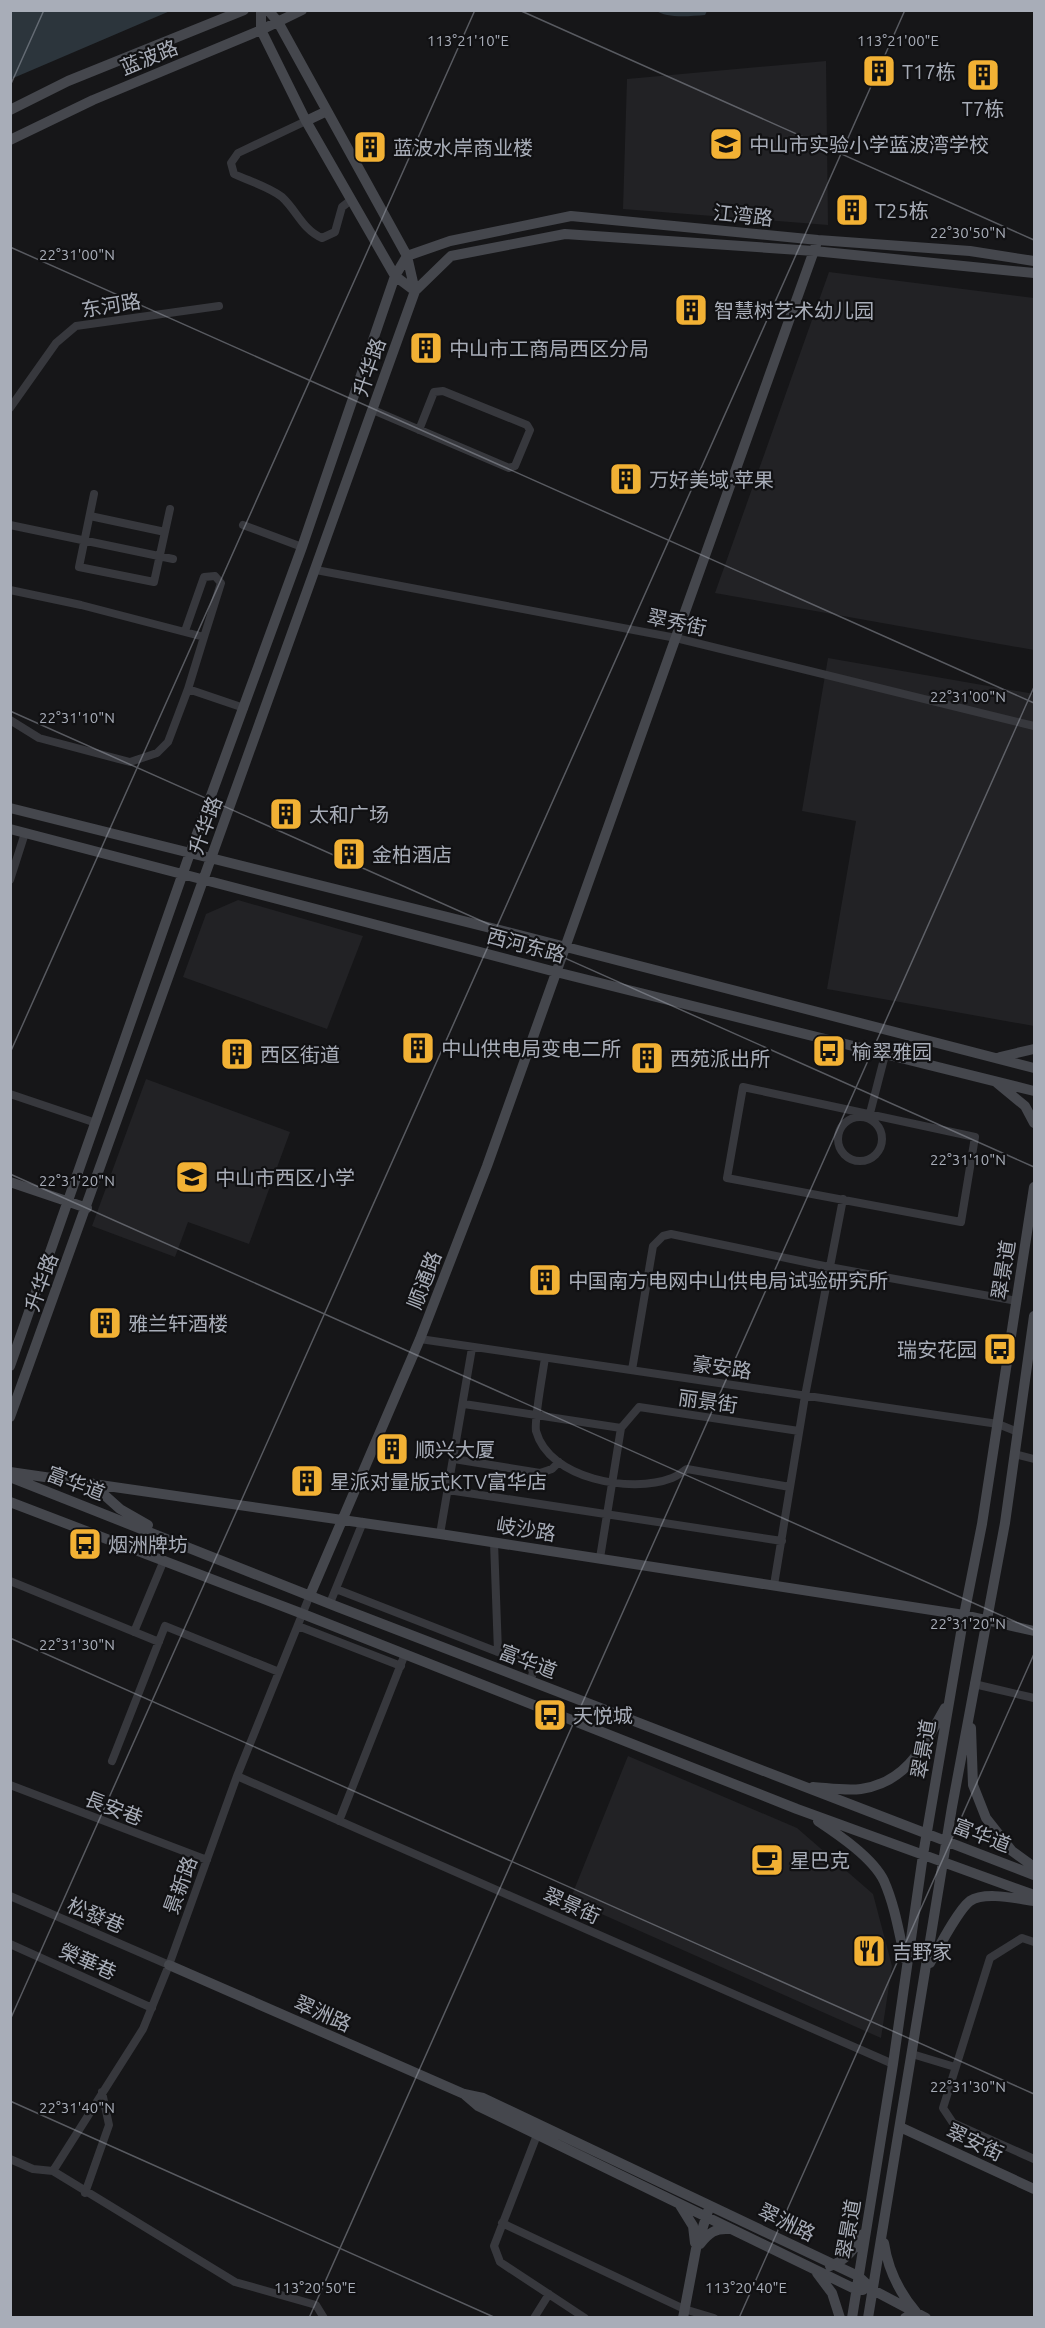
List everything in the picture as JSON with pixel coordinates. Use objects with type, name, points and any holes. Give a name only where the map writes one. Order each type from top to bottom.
[{"type":"street","name":"蓝波路","points":[[10,110],[68,81],[243,10]]},
{"type":"street","points":[[261,10],[261,30],[306,121],[395,276],[415,291]]},
{"type":"street","points":[[268,10],[278,22],[407,256],[415,291]]},
{"type":"street","name":"蓝波路","points":[[10,140],[93,100],[261,30],[302,10]]},
{"type":"street","points":[[327,111],[238,153],[231,163],[234,174],[279,195],[293,208],[310,233],[322,238],[335,232],[342,207],[369,187]]},
{"type":"street","name":"江湾路","points":[[407,256],[450,241],[571,216],[1035,273]]},
{"type":"street","name":"江湾路","points":[[451,256],[565,234],[970,251],[1035,261]]},
{"type":"street","name":"顺通路","points":[[310,1595],[420,1339],[487,1166],[816,246]]},
{"type":"street","name":"升华路","points":[[11,1364],[190,853],[302,547],[395,276],[407,256]]},
{"type":"street","name":"升华路","points":[[10,1418],[415,291],[451,256]]},
{"type":"street","name":"东河路","points":[[10,408],[56,343],[76,326],[219,306]]},
{"type":"street","points":[[373,410],[419,430],[509,468],[515,466],[530,430],[527,425],[443,392],[434,392],[419,430]]},
{"type":"street","points":[[94,494],[80,567],[154,582],[170,509]]},
{"type":"street","points":[[90,516],[165,532]]},
{"type":"street","points":[[10,525],[173,559]]},
{"type":"street","points":[[243,525],[302,547]]},
{"type":"street","name":"翠秀街","points":[[316,570],[676,638],[1032,724]]},
{"type":"street","points":[[10,720],[39,738],[130,762],[157,753],[168,742],[188,689],[221,583],[215,576],[204,577],[185,631]]},
{"type":"street","points":[[10,590],[204,637]]},
{"type":"street","points":[[188,689],[244,708]]},
{"type":"street","name":"西河东路","points":[[10,808],[566,947],[1035,1068]]},
{"type":"street","name":"西河东路","points":[[10,829],[556,972],[1035,1091]]},
{"type":"street","points":[[10,880],[25,833]]},
{"type":"street","points":[[995,1058],[1035,1049]]},
{"type":"street","points":[[869,1116],[885,1054]]},
{"type":"street","points":[[994,1081],[1025,1106],[1035,1123]]},
{"type":"street","points":[[743,1087],[869,1116],[975,1137],[961,1222],[843,1199],[727,1178],[743,1087]]},
{"type":"street","points":[[10,1094],[115,1130]]},
{"type":"street","points":[[869,1116],[879,1128],[882,1142],[875,1155],[869,1159],[854,1160],[842,1152],[839,1146],[839,1131],[848,1120],[869,1116]]},
{"type":"street","points":[[10,1182],[87,1208]]},
{"type":"street","name":"翠景道","points":[[852,2318],[894,2064],[923,1855],[964,1614],[982,1524],[1035,1187]]},
{"type":"street","points":[[774,1585],[805,1396],[843,1199]]},
{"type":"street","points":[[632,1370],[653,1246],[663,1236],[671,1234],[829,1267],[1017,1301]]},
{"type":"street","name":"翠景道","points":[[868,2318],[947,1842],[1015,1454],[1035,1316]]},
{"type":"street","name":"豪安路","points":[[420,1339],[998,1424],[1018,1432]]},
{"type":"street","points":[[440,1534],[472,1348]]},
{"type":"street","points":[[545,1358],[536,1429],[544,1450],[578,1473],[612,1483],[651,1484],[673,1478],[687,1469],[790,1487]]},
{"type":"street","points":[[464,1404],[621,1428],[600,1558]]},
{"type":"street","name":"丽景街","points":[[621,1428],[639,1407],[800,1431]]},
{"type":"street","points":[[1015,1454],[1035,1459]]},
{"type":"street","points":[[454,1459],[540,1473],[552,1469],[559,1462]]},
{"type":"street","name":"岐沙路","points":[[10,1472],[363,1522],[964,1614],[1035,1631]]},
{"type":"street","name":"富华道","points":[[10,1477],[530,1681],[1035,1875]]},
{"type":"street","points":[[91,1483],[120,1509],[176,1542]]},
{"type":"street","points":[[448,1490],[782,1541]]},
{"type":"street","name":"富华道","points":[[10,1502],[303,1614],[797,1809],[1035,1895]]},
{"type":"street","points":[[105,1538],[114,1517]]},
{"type":"street","points":[[330,1603],[363,1522]]},
{"type":"street","points":[[494,1542],[498,1652]]},
{"type":"street","points":[[134,1632],[164,1560]]},
{"type":"street","points":[[10,1581],[159,1642]]},
{"type":"street","points":[[336,1589],[531,1665],[533,1673],[530,1681]]},
{"type":"street","name":"景新路","points":[[52,2171],[143,2028],[152,2008],[237,1776],[310,1595]]},
{"type":"street","points":[[112,1761],[165,1626],[279,1672]]},
{"type":"street","points":[[298,1626],[400,1666]]},
{"type":"street","points":[[339,1821],[405,1654]]},
{"type":"street","points":[[974,1684],[1035,1698]]},
{"type":"street","points":[[802,1786],[860,1789],[896,1777],[919,1754],[950,1700]]},
{"type":"street","points":[[971,1704],[973,1785],[986,1818],[1012,1851],[1035,1867]]},
{"type":"street","name":"翠景街","points":[[237,1776],[894,2064]]},
{"type":"street","name":"長安巷","points":[[10,1785],[207,1860]]},
{"type":"street","points":[[797,1809],[856,1847],[883,1879],[894,1908],[907,1967]]},
{"type":"street","name":"松發巷","points":[[10,1896],[169,1965]]},
{"type":"street","points":[[925,1972],[950,1928],[971,1901],[993,1896],[1035,1901]]},
{"type":"street","points":[[1035,1942],[1022,1938],[990,1958],[943,2108],[954,2123],[1035,2159]]},
{"type":"street","name":"榮華巷","points":[[10,1944],[152,2008]]},
{"type":"street","name":"翠洲路","points":[[169,1965],[464,2094],[483,2098],[708,2210],[834,2264],[858,2276],[873,2290]]},
{"type":"street","points":[[912,2054],[955,2067]]},
{"type":"street","points":[[85,2193],[109,2125],[102,2092]]},
{"type":"street","name":"翠洲路","points":[[464,2094],[478,2106],[537,2135],[677,2201],[708,2210],[733,2229],[857,2290],[873,2290]]},
{"type":"street","name":"翠安街","points":[[900,2127],[1035,2189]]},
{"type":"street","points":[[537,2135],[494,2246],[500,2262],[585,2318]]},
{"type":"street","points":[[10,2159],[33,2169],[52,2171],[235,2282],[316,2305],[324,2318]]},
{"type":"street","points":[[677,2201],[693,2226],[696,2249]]},
{"type":"street","points":[[683,2313],[696,2249],[708,2210]]},
{"type":"street","points":[[502,2223],[683,2313],[714,2318]]},
{"type":"street","points":[[840,2318],[832,2293],[816,2270],[843,2261],[855,2249],[867,2227]]},
{"type":"street","points":[[696,2249],[708,2234],[719,2228],[733,2229]]},
{"type":"street","points":[[882,2233],[887,2260],[901,2294],[921,2315]]},
{"type":"street","points":[[873,2290],[921,2315]]},
{"type":"street","points":[[534,2318],[549,2294]]},
{"type":"street","points":[[905,2318],[921,2315]]},
{"type":"shaded area","points":[[11,10],[170,10],[170,11],[11,79]]},
{"type":"shaded area","points":[[655,10],[707,11],[705,15],[679,16],[666,15]]},
{"type":"shaded area","name":"中山市实验小学蓝波湾学校","points":[[826,61],[828,225],[623,209],[627,79]]},
{"type":"shaded area","points":[[829,272],[1034,298],[1034,650],[715,593]]},
{"type":"shaded area","points":[[828,658],[1034,694],[1034,1026],[827,989],[856,821],[802,811]]},
{"type":"shaded area","points":[[238,900],[363,936],[327,1029],[183,977],[206,914]]},
{"type":"shaded area","name":"中山市西区小学","points":[[146,1079],[290,1132],[249,1244],[188,1222],[175,1257],[92,1226]]},
{"type":"shaded area","name":"天悦城","points":[[628,1756],[797,1828],[873,1894],[892,1966],[881,2038],[570,1900]]},
{"type":"place","name":"T17栋","points":[[879,71]]},
{"type":"place","name":"T7栋","points":[[983,75]]},
{"type":"place","name":"中山市实验小学蓝波湾学校","points":[[726,144]]},
{"type":"place","name":"蓝波水岸商业楼","points":[[370,147]]},
{"type":"place","name":"T25栋","points":[[852,210]]},
{"type":"place","name":"智慧树艺术幼儿园","points":[[691,310]]},
{"type":"place","name":"中山市工商局西区分局","points":[[426,348]]},
{"type":"place","name":"万好美域·苹果","points":[[626,479]]},
{"type":"place","name":"太和广场","points":[[286,814]]},
{"type":"place","name":"金柏酒店","points":[[349,854]]},
{"type":"place","name":"中山供电局变电二所","points":[[418,1048]]},
{"type":"place","name":"榆翠雅园","points":[[829,1051]]},
{"type":"place","name":"西区街道","points":[[237,1054]]},
{"type":"place","name":"西苑派出所","points":[[647,1058]]},
{"type":"place","name":"中山市西区小学","points":[[192,1177]]},
{"type":"place","name":"中国南方电网中山供电局试验研究所","points":[[545,1280]]},
{"type":"place","name":"雅兰轩酒楼","points":[[105,1323]]},
{"type":"place","name":"瑞安花园","points":[[1000,1349]]},
{"type":"place","name":"顺兴大厦","points":[[392,1449]]},
{"type":"place","name":"星派对量版式KTV富华店","points":[[307,1481]]},
{"type":"place","name":"烟洲牌坊","points":[[85,1544]]},
{"type":"place","name":"天悦城","points":[[550,1715]]},
{"type":"place","name":"星巴克","points":[[767,1860]]},
{"type":"place","name":"吉野家","points":[[869,1951]]}]
